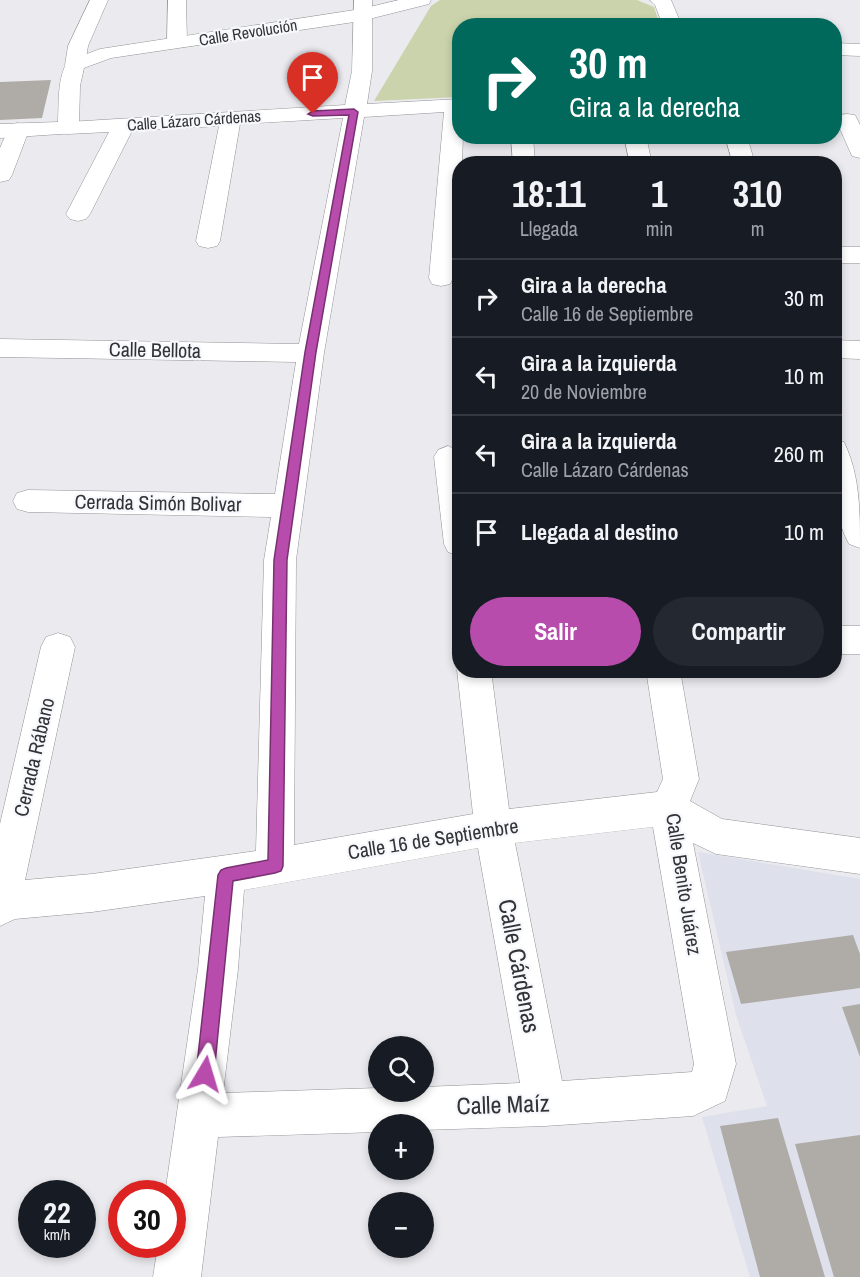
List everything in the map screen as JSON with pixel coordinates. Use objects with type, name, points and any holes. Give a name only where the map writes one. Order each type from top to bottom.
[{"type":"street","points":[[68,128],[70,86],[78,46],[99,0]]},
{"type":"street","points":[[177,0],[177,43]]},
{"type":"street","name":"Calle Revolución","points":[[75,65],[107,53],[177,43],[362,7],[422,0]]},
{"type":"street","points":[[662,0],[670,18]]},
{"type":"street","points":[[275,866],[280,560],[311,352],[362,71],[362,7]]},
{"type":"street","points":[[842,49],[860,50]]},
{"type":"street","name":"Calle Lázaro Cárdenas","points":[[9,130],[452,106]]},
{"type":"street","points":[[208,241],[231,117]]},
{"type":"street","points":[[847,120],[860,151]]},
{"type":"street","points":[[78,214],[124,125]]},
{"type":"street","points":[[1,175],[9,130]]},
{"type":"street","points":[[441,278],[452,160]]},
{"type":"street","points":[[842,255],[860,255]]},
{"type":"street","name":"Calle Bellota","points":[[0,348],[311,352]]},
{"type":"street","points":[[842,349],[860,350]]},
{"type":"street","points":[[448,457],[452,488]]},
{"type":"street","points":[[842,476],[860,536]]},
{"type":"street","name":"Cerrada Simón Bolivar","points":[[28,501],[288,506]]},
{"type":"street","points":[[842,640],[860,640]]},
{"type":"street","name":"Cerrada Rábano","points":[[0,904],[58,647]]},
{"type":"street","name":"Calle Cárdenas","points":[[475,678],[494,828],[545,1104]]},
{"type":"street","name":"Calle Benito Juárez","points":[[664,678],[681,779],[668,808],[715,1064]]},
{"type":"street","points":[[668,808],[716,836],[860,856]]},
{"type":"street","name":"Calle 16 de Septiembre","points":[[0,904],[226,875],[494,828],[668,808]]},
{"type":"street","points":[[177,1277],[218,969],[226,875]]},
{"type":"street","name":"Calle Maíz","points":[[200,1116],[545,1104],[693,1094],[710,1086],[715,1064]]},
{"type":"shaded area","points":[[698,852],[860,879],[860,1277],[750,1277],[702,1117],[767,1106],[736,1015]]},
{"type":"green space","points":[[440,0],[637,0],[654,7],[658,18],[452,18],[452,97],[374,101],[431,6]]},
{"type":"building","points":[[51,80],[42,118],[0,120],[0,82]]},
{"type":"building","points":[[853,935],[860,954],[860,988],[741,1004],[726,952]]},
{"type":"building","points":[[860,1004],[860,1057],[842,1007]]},
{"type":"building","points":[[778,1118],[825,1277],[760,1277],[720,1126]]},
{"type":"building","points":[[860,1135],[860,1277],[834,1277],[795,1144]]},
{"type":"route","points":[[205,1074],[218,969],[226,875],[275,866],[280,560],[311,352],[354,112],[313,114]]}]
